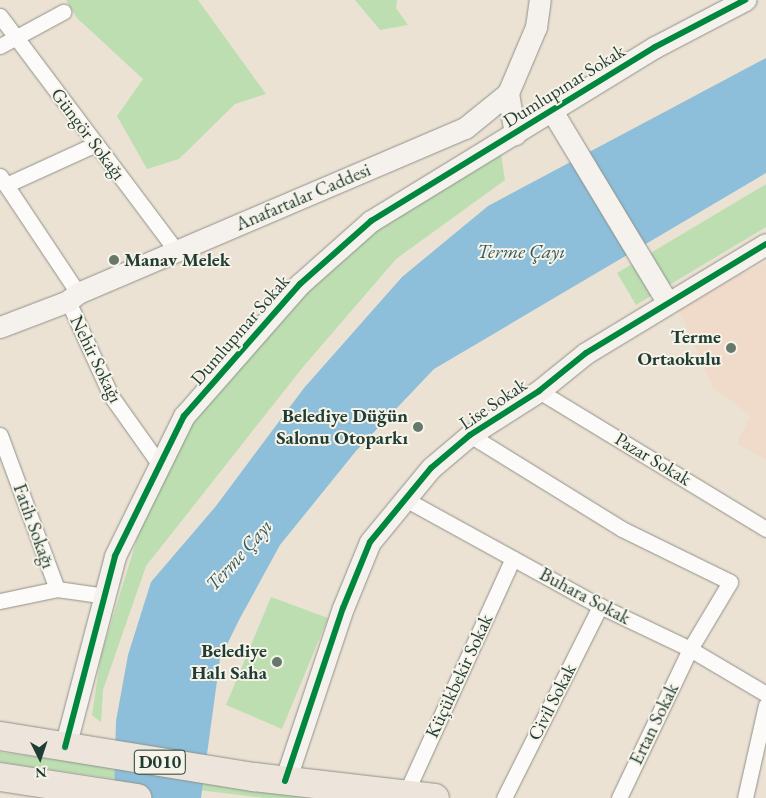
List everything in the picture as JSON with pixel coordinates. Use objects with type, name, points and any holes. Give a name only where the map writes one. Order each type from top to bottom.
[{"type":"highway","name":"D010","points":[[0,736],[254,777],[435,798]]},
{"type":"highway","name":"D010","points":[[0,777],[51,790],[137,798]]},
{"type":"street","name":"Anafartalar Caddesi","points":[[0,327],[465,128],[508,93],[536,27],[540,0]]},
{"type":"street","name":"Dumlupınar Sokak","points":[[65,747],[115,556],[184,416],[300,284],[371,222],[655,47],[745,0]]},
{"type":"street","points":[[0,46],[63,12]]},
{"type":"street","name":"Güngör Sokağı","points":[[0,16],[177,252]]},
{"type":"street","points":[[508,93],[515,134]]},
{"type":"street","points":[[552,111],[668,303]]},
{"type":"street","points":[[3,180],[96,144]]},
{"type":"street","name":"Nehir Sokağı","points":[[3,180],[73,297],[111,396],[160,465]]},
{"type":"street","name":"Lise Sokak","points":[[285,781],[354,578],[370,542],[431,468],[470,435],[540,391],[586,353],[766,244]]},
{"type":"street","name":"Pazar Sokak","points":[[540,391],[766,529]]},
{"type":"street","name":"Fatih Sokağı","points":[[0,435],[57,589]]},
{"type":"street","name":"Ertan Sokak","points":[[470,435],[622,529],[730,582],[690,649],[619,798]]},
{"type":"street","name":"Buhara Sokak","points":[[405,499],[600,606],[690,649],[766,694]]},
{"type":"street","name":"Küçükbekir Sokak","points":[[405,795],[513,558]]},
{"type":"street","points":[[0,601],[57,589],[106,596]]},
{"type":"street","name":"Civil Sokak","points":[[504,798],[600,606]]},
{"type":"street","points":[[744,798],[766,705]]},
{"type":"shaded area","name":"Terme Ortaokulu","points":[[766,263],[766,460],[737,443],[751,416],[713,388],[678,308],[729,279]]},
{"type":"green space","points":[[66,0],[198,0],[266,94],[235,104],[179,159],[147,169],[117,116],[143,79],[77,18]]},
{"type":"green space","points":[[355,0],[397,0],[396,8],[408,25],[380,30]]},
{"type":"green space","points":[[498,136],[505,180],[396,259],[303,367],[146,566],[103,690],[101,722],[92,715],[101,655],[138,536],[180,437],[329,264]]},
{"type":"green space","points":[[766,184],[766,227],[636,305],[617,273]]},
{"type":"green space","name":"Belediye Halı Saha","points":[[271,597],[328,618],[282,729],[226,705]]},
{"type":"green space","points":[[0,752],[340,798],[265,798],[149,784],[0,762]]},
{"type":"water","name":"Terme Çayı","points":[[766,58],[766,173],[434,369],[356,451],[280,545],[239,620],[220,659],[201,798],[114,798],[116,721],[128,655],[151,582],[216,506],[304,388],[402,277],[488,206]]},
{"type":"cycle path","points":[[65,747],[115,556],[184,416],[300,284],[371,221],[655,47],[745,0]]},
{"type":"cycle path","points":[[285,781],[343,608],[370,542],[431,468],[470,435],[539,391],[586,353],[766,244]]},
{"type":"place","name":"Manav Melek","points":[[114,260]]},
{"type":"place","name":"Terme Ortaokulu","points":[[731,348]]},
{"type":"place","name":"Belediye Düğün Salonu Otoparkı","points":[[418,427]]},
{"type":"place","name":"Belediye Halı Saha","points":[[277,662]]}]
